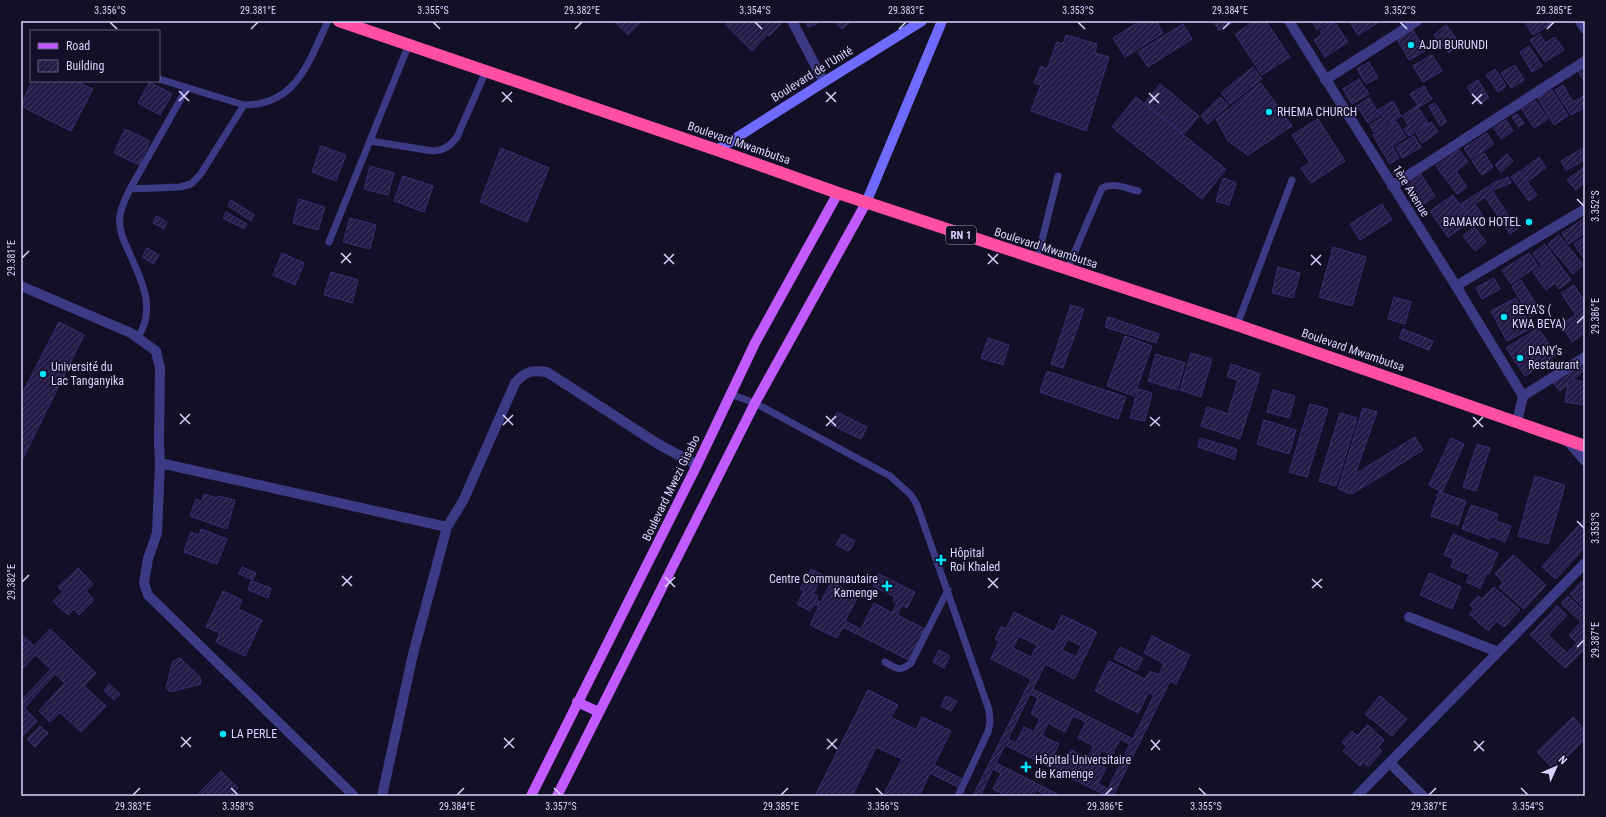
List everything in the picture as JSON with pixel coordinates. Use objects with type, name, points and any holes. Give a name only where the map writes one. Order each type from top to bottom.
[{"type":"highway","name":"Boulevard Mwambutsa","points":[[339,21],[717,150],[866,203],[1237,325],[1585,446]]},
{"type":"main road","name":"Boulevard Mwezi Gisabo","points":[[531,796],[697,465],[755,343],[838,193]]},
{"type":"main road","points":[[557,796],[755,403],[866,203]]},
{"type":"main road","points":[[577,702],[600,712]]},
{"type":"street","points":[[792,21],[824,82]]},
{"type":"street","name":"Boulevard de l'Unité","points":[[717,150],[922,21]]},
{"type":"street","points":[[866,203],[942,21]]},
{"type":"street","name":"1ère Avenue","points":[[1289,21],[1456,286],[1522,396]]},
{"type":"street","points":[[1326,80],[1418,21]]},
{"type":"street","points":[[1580,21],[1585,29]]},
{"type":"street","points":[[1392,186],[1585,61]]},
{"type":"street","points":[[1456,286],[1585,209]]},
{"type":"street","points":[[21,286],[138,337],[156,351],[160,368],[160,463],[157,533],[148,559],[144,583],[148,596],[354,796]]},
{"type":"street","points":[[1517,422],[1522,396],[1585,357]]},
{"type":"street","points":[[382,796],[413,654],[447,527],[463,501],[515,383],[524,374],[535,370],[547,372],[658,444],[697,465]]},
{"type":"street","points":[[1565,438],[1585,461]]},
{"type":"street","points":[[160,463],[447,527]]},
{"type":"street","points":[[1357,796],[1585,563]]},
{"type":"street","points":[[1409,617],[1498,652]]},
{"type":"street","points":[[1390,763],[1423,796]]},
{"type":"lane","points":[[160,79],[244,105],[255,105],[268,102],[287,92],[304,73],[328,21]]},
{"type":"lane","points":[[329,242],[409,44]]},
{"type":"lane","points":[[370,141],[433,150],[443,150],[457,137],[486,71]]},
{"type":"lane","points":[[138,337],[143,330],[147,317],[147,300],[120,232],[120,216],[123,204],[130,189],[187,88]]},
{"type":"lane","points":[[130,189],[180,187],[191,184],[200,175],[244,105]]},
{"type":"lane","points":[[1037,260],[1058,176]]},
{"type":"lane","points":[[1237,325],[1292,180]]},
{"type":"lane","points":[[1067,270],[1102,188],[1107,185],[1113,185],[1138,191]]},
{"type":"lane","points":[[730,394],[755,403],[890,476],[902,486],[917,505],[989,710],[990,722],[988,732],[958,796]]},
{"type":"lane","points":[[885,662],[897,669],[905,668],[911,663],[948,590]]},
{"type":"building","points":[[614,21],[642,21],[628,35]]},
{"type":"building","points":[[730,21],[778,21],[781,24],[769,36],[768,34],[752,51],[726,25]]},
{"type":"building","points":[[805,21],[815,21],[817,24],[808,27]]},
{"type":"building","points":[[834,21],[851,21],[842,29]]},
{"type":"building","points":[[1140,21],[1156,21],[1163,33],[1125,57],[1113,38]]},
{"type":"building","points":[[1213,21],[1235,21],[1219,31]]},
{"type":"building","points":[[1255,21],[1266,21],[1290,57],[1262,75],[1235,34]]},
{"type":"building","points":[[1312,21],[1331,21],[1317,30]]},
{"type":"building","points":[[1334,21],[1348,42],[1325,57],[1314,40],[1322,34],[1320,31]]},
{"type":"building","points":[[1349,21],[1379,21],[1379,22],[1358,35]]},
{"type":"building","points":[[1524,21],[1550,21],[1551,24],[1533,35]]},
{"type":"building","points":[[1183,24],[1192,39],[1148,67],[1138,52]]},
{"type":"building","points":[[1446,25],[1460,44],[1449,53],[1434,35]]},
{"type":"building","name":"AJDI BURUNDI","points":[[1413,30],[1425,51],[1409,60],[1397,39]]},
{"type":"building","points":[[1540,34],[1545,43],[1555,37],[1564,50],[1545,62],[1530,40]]},
{"type":"building","points":[[1066,35],[1097,44],[1095,53],[1109,57],[1086,131],[1031,111],[1041,85],[1034,83],[1041,66],[1047,69],[1057,42],[1063,44]]},
{"type":"building","points":[[1529,46],[1542,66],[1532,72],[1520,52]]},
{"type":"building","points":[[1432,55],[1442,71],[1423,82],[1413,66]]},
{"type":"building","points":[[1369,62],[1378,78],[1366,84],[1357,69]]},
{"type":"building","points":[[1515,65],[1524,80],[1511,88],[1501,73]]},
{"type":"building","points":[[1253,67],[1262,79],[1230,104],[1221,93]]},
{"type":"building","points":[[1585,67],[1585,83],[1578,71]]},
{"type":"building","points":[[1495,69],[1506,86],[1498,92],[1486,75]]},
{"type":"building","points":[[1359,79],[1369,94],[1352,104],[1343,89]]},
{"type":"building","points":[[1478,80],[1489,98],[1479,104],[1467,87]]},
{"type":"building","points":[[32,82],[78,82],[93,89],[71,131],[21,106]]},
{"type":"building","points":[[150,82],[172,94],[160,115],[138,103]]},
{"type":"building","points":[[1261,83],[1292,126],[1248,155],[1228,141],[1216,119]]},
{"type":"building","points":[[1160,84],[1199,116],[1184,134],[1145,103]]},
{"type":"building","points":[[1563,85],[1573,102],[1585,95],[1585,107],[1571,115],[1555,90]]},
{"type":"building","points":[[1424,86],[1432,99],[1419,107],[1410,94]]},
{"type":"building","points":[[1552,90],[1568,116],[1554,125],[1538,98]]},
{"type":"building","points":[[1136,97],[1226,169],[1202,199],[1112,127]]},
{"type":"building","points":[[1220,97],[1228,105],[1208,124],[1201,116]]},
{"type":"building","points":[[1369,98],[1380,115],[1368,123],[1357,106]]},
{"type":"building","points":[[1393,101],[1401,116],[1374,132],[1370,125],[1383,117],[1378,110]]},
{"type":"building","points":[[1536,101],[1548,119],[1534,128],[1522,109]]},
{"type":"building","points":[[1435,103],[1447,122],[1440,126],[1429,106]]},
{"type":"building","points":[[1417,106],[1428,123],[1409,136],[1404,129],[1409,126],[1402,116]]},
{"type":"building","points":[[1517,114],[1524,123],[1519,127],[1512,117]]},
{"type":"building","points":[[1318,119],[1345,161],[1311,183],[1301,168],[1310,163],[1292,135]]},
{"type":"building","points":[[1506,120],[1513,131],[1501,139],[1494,128]]},
{"type":"building","points":[[1396,121],[1406,137],[1392,146],[1399,158],[1390,164],[1373,135]]},
{"type":"building","points":[[1431,122],[1438,132],[1422,143],[1416,133]]},
{"type":"building","points":[[125,129],[150,141],[139,165],[114,153]]},
{"type":"building","points":[[1487,133],[1494,144],[1471,159],[1464,148]]},
{"type":"building","points":[[1414,136],[1421,147],[1402,158],[1396,147]]},
{"type":"building","points":[[321,146],[346,155],[336,181],[312,172]]},
{"type":"building","points":[[1585,147],[1585,160],[1566,170],[1561,161]]},
{"type":"building","points":[[501,148],[549,168],[527,222],[480,202]]},
{"type":"building","points":[[1459,150],[1468,162],[1456,171],[1467,187],[1457,194],[1436,166]]},
{"type":"building","points":[[1484,153],[1493,167],[1482,175],[1472,161]]},
{"type":"building","points":[[1507,154],[1513,161],[1501,172],[1495,165]]},
{"type":"building","points":[[1539,157],[1546,168],[1528,181],[1521,171]]},
{"type":"building","points":[[370,166],[394,173],[388,195],[364,189]]},
{"type":"building","points":[[1585,166],[1585,182],[1576,190],[1567,180]]},
{"type":"building","points":[[1519,171],[1537,195],[1529,201],[1511,177]]},
{"type":"building","points":[[1420,173],[1435,196],[1421,206],[1406,183]]},
{"type":"building","points":[[403,176],[433,186],[424,212],[394,201]]},
{"type":"building","points":[[1508,177],[1511,183],[1493,190],[1491,184]]},
{"type":"building","points":[[1223,178],[1236,183],[1229,205],[1216,201]]},
{"type":"building","points":[[1489,186],[1517,229],[1510,234],[1485,197],[1475,204],[1486,221],[1477,227],[1461,204]]},
{"type":"building","points":[[1453,195],[1471,221],[1448,237],[1430,211]]},
{"type":"building","points":[[299,199],[325,207],[318,230],[293,223]]},
{"type":"building","points":[[231,200],[254,215],[251,221],[228,206]]},
{"type":"building","points":[[1382,204],[1392,220],[1360,240],[1350,224]]},
{"type":"building","points":[[226,212],[247,224],[244,229],[223,218]]},
{"type":"building","points":[[156,216],[167,222],[164,229],[153,223]]},
{"type":"building","points":[[350,218],[376,225],[370,249],[343,242]]},
{"type":"building","points":[[1585,218],[1585,233],[1569,244],[1562,233]]},
{"type":"building","points":[[1474,227],[1486,242],[1475,251],[1463,236]]},
{"type":"building","points":[[1559,235],[1583,265],[1573,274],[1548,244]]},
{"type":"building","points":[[1585,237],[1585,260],[1574,244]]},
{"type":"building","points":[[1545,244],[1571,280],[1559,289],[1555,283],[1546,290],[1533,272],[1542,266],[1533,254]]},
{"type":"building","points":[[1333,247],[1366,257],[1352,306],[1319,297]]},
{"type":"building","points":[[147,248],[159,255],[154,264],[142,257]]},
{"type":"building","points":[[282,253],[304,263],[295,285],[273,275]]},
{"type":"building","points":[[1529,253],[1538,266],[1511,284],[1502,270]]},
{"type":"building","points":[[1278,267],[1300,273],[1293,298],[1272,293]]},
{"type":"building","points":[[331,272],[358,280],[352,303],[324,295]]},
{"type":"building","points":[[1494,278],[1500,289],[1482,299],[1476,288]]},
{"type":"building","points":[[1521,280],[1540,311],[1530,317],[1512,286]]},
{"type":"building","points":[[1574,285],[1585,302],[1585,333],[1572,342],[1561,324],[1576,315],[1561,293]]},
{"type":"building","points":[[1394,297],[1411,302],[1405,324],[1388,319]]},
{"type":"building","points":[[1516,298],[1532,328],[1507,341],[1491,311]]},
{"type":"building","points":[[1071,305],[1084,309],[1063,368],[1051,364]]},
{"type":"building","points":[[1108,317],[1159,334],[1156,343],[1105,327]]},
{"type":"building","points":[[59,322],[84,335],[21,462],[21,396]]},
{"type":"building","points":[[1538,328],[1556,355],[1525,376],[1506,348]]},
{"type":"building","points":[[1403,329],[1433,341],[1429,350],[1399,338]]},
{"type":"building","points":[[1125,336],[1152,346],[1134,396],[1107,386]]},
{"type":"building","points":[[988,338],[1009,345],[1003,365],[981,358]]},
{"type":"building","points":[[1191,353],[1212,359],[1201,397],[1180,390]]},
{"type":"building","points":[[1156,354],[1185,363],[1177,390],[1148,381]]},
{"type":"building","points":[[1578,363],[1584,370],[1573,380],[1585,382],[1585,405],[1565,402],[1568,384],[1560,391],[1553,383]]},
{"type":"building","points":[[1231,364],[1260,374],[1240,439],[1201,426],[1207,407],[1228,414],[1238,380],[1227,377]]},
{"type":"building","points":[[1047,371],[1126,397],[1118,419],[1040,392]]},
{"type":"building","points":[[1138,389],[1152,393],[1145,421],[1130,418]]},
{"type":"building","points":[[1273,390],[1295,396],[1289,418],[1267,412]]},
{"type":"building","points":[[1310,404],[1328,409],[1307,477],[1289,472]]},
{"type":"building","points":[[1363,408],[1377,412],[1355,474],[1415,437],[1423,450],[1352,494],[1338,489]]},
{"type":"building","points":[[837,412],[867,427],[861,439],[831,425]]},
{"type":"building","points":[[1340,413],[1357,418],[1336,486],[1319,481]]},
{"type":"building","points":[[1264,420],[1296,430],[1289,454],[1257,444]]},
{"type":"building","points":[[1200,438],[1237,449],[1234,459],[1198,447]]},
{"type":"building","points":[[1451,438],[1464,444],[1442,492],[1429,485]]},
{"type":"building","points":[[1477,444],[1490,448],[1476,491],[1463,487]]},
{"type":"building","points":[[1535,476],[1565,485],[1548,544],[1518,536]]},
{"type":"building","points":[[1439,492],[1466,501],[1458,525],[1431,516]]},
{"type":"building","points":[[204,494],[217,498],[218,496],[235,500],[227,529],[190,516],[196,499],[202,501]]},
{"type":"building","points":[[1471,505],[1498,514],[1496,521],[1511,526],[1505,542],[1491,536],[1490,539],[1462,529]]},
{"type":"building","points":[[1585,518],[1585,547],[1556,579],[1542,567]]},
{"type":"building","points":[[201,529],[227,539],[217,564],[184,552],[191,532],[199,535]]},
{"type":"building","points":[[842,534],[855,541],[849,551],[836,545]]},
{"type":"building","points":[[1453,534],[1498,553],[1489,574],[1487,573],[1480,588],[1466,582],[1470,575],[1451,567],[1454,559],[1444,555]]},
{"type":"building","points":[[1513,555],[1546,585],[1524,609],[1499,587],[1503,582],[1495,574]]},
{"type":"building","points":[[242,567],[256,573],[253,580],[239,574]]},
{"type":"building","points":[[78,568],[93,584],[86,591],[94,600],[79,615],[74,609],[68,615],[53,601],[63,592],[58,587]]},
{"type":"building","points":[[811,569],[823,575],[813,594],[818,596],[816,600],[821,602],[831,582],[858,596],[845,621],[861,629],[874,603],[892,613],[897,603],[893,601],[895,597],[873,586],[879,574],[915,592],[907,608],[902,605],[897,615],[925,629],[909,660],[843,627],[837,638],[810,625],[819,606],[814,604],[810,611],[797,604],[804,591],[800,589]]},
{"type":"building","points":[[1429,573],[1461,587],[1452,609],[1420,595]]},
{"type":"building","points":[[251,581],[271,588],[268,598],[248,590]]},
{"type":"building","points":[[1582,581],[1585,583],[1585,609],[1570,594]]},
{"type":"building","points":[[1494,587],[1520,610],[1504,627],[1496,621],[1488,631],[1469,614],[1474,609],[1470,605],[1478,596],[1482,599]]},
{"type":"building","points":[[223,591],[242,600],[238,609],[262,620],[245,656],[216,642],[220,633],[206,627]]},
{"type":"building","points":[[1568,596],[1585,612],[1585,649],[1565,668],[1530,635],[1557,606],[1567,615],[1548,635],[1567,653],[1577,643],[1569,635],[1581,622],[1561,603]]},
{"type":"building","points":[[1014,612],[1054,632],[1062,615],[1097,632],[1074,679],[1045,664],[1033,689],[1133,739],[1154,695],[1149,692],[1138,713],[1095,691],[1109,661],[1145,679],[1150,671],[1159,675],[1164,664],[1144,653],[1152,636],[1190,655],[1176,684],[1170,681],[1113,796],[1104,796],[1105,795],[1005,745],[996,763],[1061,796],[1048,796],[1036,790],[1033,796],[1002,796],[1003,794],[993,789],[1001,773],[993,769],[980,796],[973,796],[1031,679],[991,659],[999,641],[995,639],[1001,627],[1006,629]],"holes":[[[1019,636],[1037,645],[1031,657],[1013,648]],[[1068,639],[1081,646],[1076,657],[1062,650]],[[1030,694],[1038,698],[1031,714],[1040,719],[1034,732],[1024,727],[1016,743],[1008,739]],[[1073,716],[1086,722],[1078,738],[1094,746],[1088,759],[1071,750],[1063,767],[1051,761],[1059,744],[1042,736],[1048,723],[1065,732]],[[1120,739],[1130,744],[1108,789],[1098,784],[1106,768],[1096,763],[1102,750],[1112,755]]]},
{"type":"building","points":[[50,629],[96,673],[84,686],[106,706],[81,732],[60,712],[50,722],[39,711],[65,683],[55,674],[24,708],[37,721],[23,736],[21,735],[21,701],[51,669],[35,655],[21,670],[21,647],[24,644],[21,641],[21,634],[34,646]]},
{"type":"building","points":[[1120,647],[1143,658],[1137,670],[1114,659]]},
{"type":"building","points":[[939,650],[950,656],[944,668],[933,662]]},
{"type":"building","points":[[180,658],[200,677],[201,684],[170,692],[166,688],[173,661]]},
{"type":"building","points":[[109,684],[120,694],[114,700],[104,691]]},
{"type":"building","points":[[868,690],[898,705],[891,717],[916,730],[922,717],[951,731],[934,765],[964,780],[960,788],[930,773],[919,796],[883,796],[902,759],[876,747],[852,796],[815,796]]},
{"type":"building","points":[[946,696],[957,701],[951,711],[941,706]]},
{"type":"building","points":[[1380,696],[1407,719],[1392,736],[1365,714]]},
{"type":"building","points":[[1573,717],[1585,730],[1585,739],[1554,770],[1537,752]]},
{"type":"building","points":[[1368,725],[1384,740],[1378,747],[1382,751],[1368,767],[1363,762],[1360,766],[1343,751],[1347,747],[1342,742],[1352,731],[1357,736]]},
{"type":"building","points":[[40,726],[48,733],[35,747],[27,739]]},
{"type":"building","points":[[221,771],[238,788],[231,796],[196,796]]},
{"type":"place","name":"AJDI BURUNDI","points":[[1411,45]]},
{"type":"place","name":"RHEMA CHURCH","points":[[1269,112]]},
{"type":"place","name":"BAMAKO HOTEL","points":[[1529,222]]},
{"type":"place","name":"BEYA'S ( KWA BEYA)","points":[[1504,317]]},
{"type":"place","name":"DANY's Restaurant","points":[[1520,358]]},
{"type":"place","name":"Université du Lac Tanganyika","points":[[43,374]]},
{"type":"place","name":"Hôpital Roi Khaled","points":[[941,560]]},
{"type":"place","name":"Centre Communautaire Kamenge","points":[[887,586]]},
{"type":"place","name":"LA PERLE","points":[[223,734]]},
{"type":"place","name":"Hôpital Universitaire de Kamenge","points":[[1026,767]]}]
